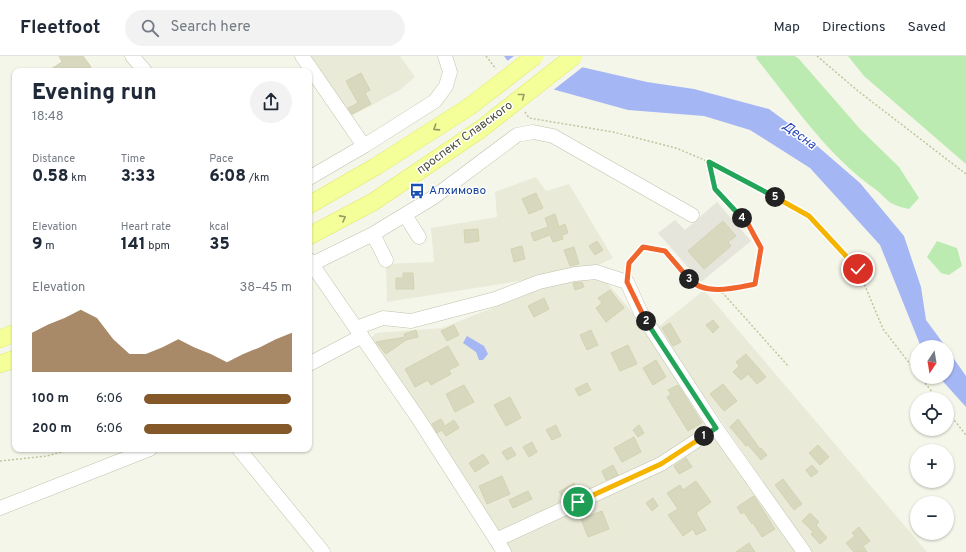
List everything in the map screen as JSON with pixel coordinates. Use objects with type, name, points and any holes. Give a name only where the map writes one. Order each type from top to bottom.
[{"type":"main road","name":"проспект Славского","points":[[312,203],[375,167],[469,107],[535,56]]},
{"type":"main road","name":"проспект Славского","points":[[312,234],[388,193],[480,129],[574,56]]},
{"type":"main road","points":[[0,339],[12,334]]},
{"type":"main road","points":[[0,364],[12,359]]},
{"type":"street","points":[[132,56],[142,68]]},
{"type":"street","points":[[302,56],[310,68]]},
{"type":"street","points":[[312,176],[364,146],[434,101],[446,86],[450,72],[445,56]]},
{"type":"street","points":[[312,71],[364,146]]},
{"type":"street","points":[[312,262],[373,234],[434,197],[517,135],[532,132],[553,136],[692,215]]},
{"type":"street","points":[[405,215],[419,236]]},
{"type":"street","points":[[373,234],[386,260]]},
{"type":"street","points":[[312,263],[418,418],[504,552]]},
{"type":"street","points":[[312,362],[382,318],[411,321],[495,299],[538,282],[575,274],[596,272],[627,282],[641,313],[716,428],[804,552]]},
{"type":"street","points":[[496,540],[661,464],[716,428]]},
{"type":"street","points":[[0,508],[142,452]]},
{"type":"street","points":[[241,452],[323,552]]},
{"type":"path","points":[[817,56],[858,91],[966,174]]},
{"type":"path","points":[[529,118],[613,132],[676,148],[709,162],[809,216],[858,269],[882,329],[910,364]]},
{"type":"path","points":[[627,282],[629,263],[643,247],[665,251],[693,283],[721,291],[755,284],[761,248],[748,224],[715,189],[709,162]]},
{"type":"path","points":[[721,291],[789,367]]},
{"type":"path","points":[[926,384],[932,392]]},
{"type":"path","points":[[954,420],[966,435]]},
{"type":"path","points":[[0,461],[47,456],[61,452]]},
{"type":"shaded area","points":[[309,56],[400,56],[415,77],[400,90],[348,118]]},
{"type":"shaded area","points":[[536,177],[546,191],[569,184],[613,258],[588,270],[387,302],[386,264],[434,262],[431,228],[497,217],[495,192]]},
{"type":"shaded area","points":[[717,202],[751,241],[701,282],[658,233],[675,220],[685,230]]},
{"type":"shaded area","points":[[582,276],[603,278],[649,332],[798,552],[512,552],[497,535],[370,339],[376,333],[442,328],[533,292]]},
{"type":"shaded area","points":[[704,290],[910,532],[910,540],[917,540],[927,552],[812,552],[657,328]]},
{"type":"green space","points":[[757,56],[795,56],[799,59],[861,130],[899,167],[919,198],[909,209],[889,202],[857,175],[826,145],[797,111],[756,58]]},
{"type":"green space","points":[[848,56],[966,56],[966,164],[864,76]]},
{"type":"green space","points":[[937,241],[957,248],[962,266],[949,275],[941,273],[927,257]]},
{"type":"water","name":"Десна","points":[[504,56],[557,56],[577,66],[647,82],[694,89],[769,109],[808,138],[860,183],[904,236],[921,287],[926,320],[941,340],[918,340],[880,245],[810,168],[750,130],[704,116],[628,110],[523,81]]},
{"type":"water","points":[[467,336],[484,346],[488,354],[483,360],[479,360],[476,352],[463,343]]},
{"type":"water","points":[[954,359],[966,376],[966,407],[945,384],[954,384]]},
{"type":"pier","points":[[514,56],[561,56],[584,66],[552,91],[522,82],[506,62]]},
{"type":"building","points":[[59,56],[83,56],[91,67],[53,68],[62,62]]},
{"type":"building","points":[[361,73],[370,90],[365,93],[371,104],[352,114],[348,108],[358,103],[346,81]]},
{"type":"building","points":[[536,193],[543,208],[529,214],[522,199]]},
{"type":"building","points":[[555,214],[559,227],[565,224],[568,233],[562,235],[563,239],[553,242],[550,235],[534,241],[531,233],[548,227],[545,218]]},
{"type":"building","points":[[723,221],[736,236],[728,242],[731,246],[704,269],[688,251]]},
{"type":"building","points":[[478,229],[479,241],[465,243],[464,230]]},
{"type":"building","points":[[597,241],[603,250],[595,255],[589,246]]},
{"type":"building","points":[[522,246],[525,259],[514,262],[511,249]]},
{"type":"building","points":[[574,247],[579,264],[570,266],[564,250]]},
{"type":"building","points":[[403,273],[413,273],[414,289],[396,289],[396,278],[403,278]]},
{"type":"building","points":[[582,282],[584,287],[575,290],[573,283]]},
{"type":"building","points":[[610,290],[624,308],[606,322],[596,308],[602,303],[598,298]]},
{"type":"building","points":[[544,298],[549,309],[534,317],[528,306]]},
{"type":"building","points":[[713,320],[719,327],[713,333],[706,325]]},
{"type":"building","points":[[670,323],[681,342],[673,346],[662,328]]},
{"type":"building","points":[[454,325],[459,335],[447,341],[441,331]]},
{"type":"building","points":[[416,330],[418,337],[406,340],[386,354],[376,342],[405,337],[404,334]]},
{"type":"building","points":[[591,330],[598,345],[587,350],[580,335]]},
{"type":"building","points":[[628,345],[637,364],[620,371],[611,353]]},
{"type":"building","points":[[448,346],[459,365],[449,370],[451,374],[431,385],[428,380],[415,387],[405,369]]},
{"type":"building","points":[[746,354],[766,377],[757,384],[748,374],[741,380],[733,372],[739,366],[736,362]]},
{"type":"building","points":[[656,360],[666,377],[653,385],[643,368]]},
{"type":"building","points":[[587,383],[591,390],[579,396],[575,389]]},
{"type":"building","points":[[723,384],[737,401],[724,411],[710,394]]},
{"type":"building","points":[[464,385],[474,402],[455,412],[446,394]]},
{"type":"building","points":[[678,385],[702,423],[688,431],[667,397],[671,394],[668,390]]},
{"type":"building","points":[[510,397],[521,418],[506,426],[494,405]]},
{"type":"building","points":[[441,419],[445,426],[454,420],[459,428],[446,436],[442,430],[437,433],[432,424]]},
{"type":"building","points":[[738,419],[760,449],[761,448],[767,455],[761,460],[748,445],[746,446],[730,427]]},
{"type":"building","points":[[556,425],[561,436],[552,440],[546,430]]},
{"type":"building","points":[[639,425],[644,433],[638,437],[633,430]]},
{"type":"building","points":[[634,437],[641,452],[622,462],[614,448]]},
{"type":"building","points":[[532,442],[537,452],[529,457],[523,447]]},
{"type":"building","points":[[818,445],[829,457],[820,465],[809,453]]},
{"type":"building","points":[[511,447],[516,455],[507,460],[502,452]]},
{"type":"building","points":[[483,454],[489,463],[475,472],[469,463]]},
{"type":"building","points":[[686,458],[692,467],[679,474],[674,466]]},
{"type":"building","points":[[613,465],[618,475],[606,480],[602,471]]},
{"type":"building","points":[[812,465],[818,472],[811,477],[806,470]]},
{"type":"building","points":[[502,476],[510,494],[487,504],[479,486]]},
{"type":"building","points":[[783,479],[802,504],[794,510],[775,485]]},
{"type":"building","points":[[696,481],[711,502],[696,513],[706,530],[696,535],[693,529],[683,536],[668,515],[678,509],[667,493],[680,485],[683,490]]},
{"type":"building","points":[[574,483],[579,493],[564,499],[559,492]]},
{"type":"building","points":[[528,491],[532,499],[513,508],[509,500]]},
{"type":"building","points":[[754,496],[775,529],[762,537],[744,512],[741,514],[737,507]]},
{"type":"building","points":[[653,498],[658,506],[652,511],[646,503]]},
{"type":"building","points":[[602,511],[609,529],[588,537],[581,519]]},
{"type":"building","points":[[810,513],[819,522],[816,525],[827,538],[820,544],[811,534],[813,532],[802,521]]},
{"type":"building","points":[[859,527],[870,541],[863,546],[867,552],[854,552],[846,543],[855,536],[852,533]]},
{"type":"building","points":[[749,543],[755,552],[736,552]]},
{"type":"place","name":"Алхимово","points":[[417,191]]},
{"type":"route","points":[[578,502],[661,464],[716,428],[641,313],[627,282],[629,263],[643,247],[665,251],[693,283],[721,291],[755,284],[761,248],[748,224],[715,189],[709,162],[809,216],[858,269]]}]
